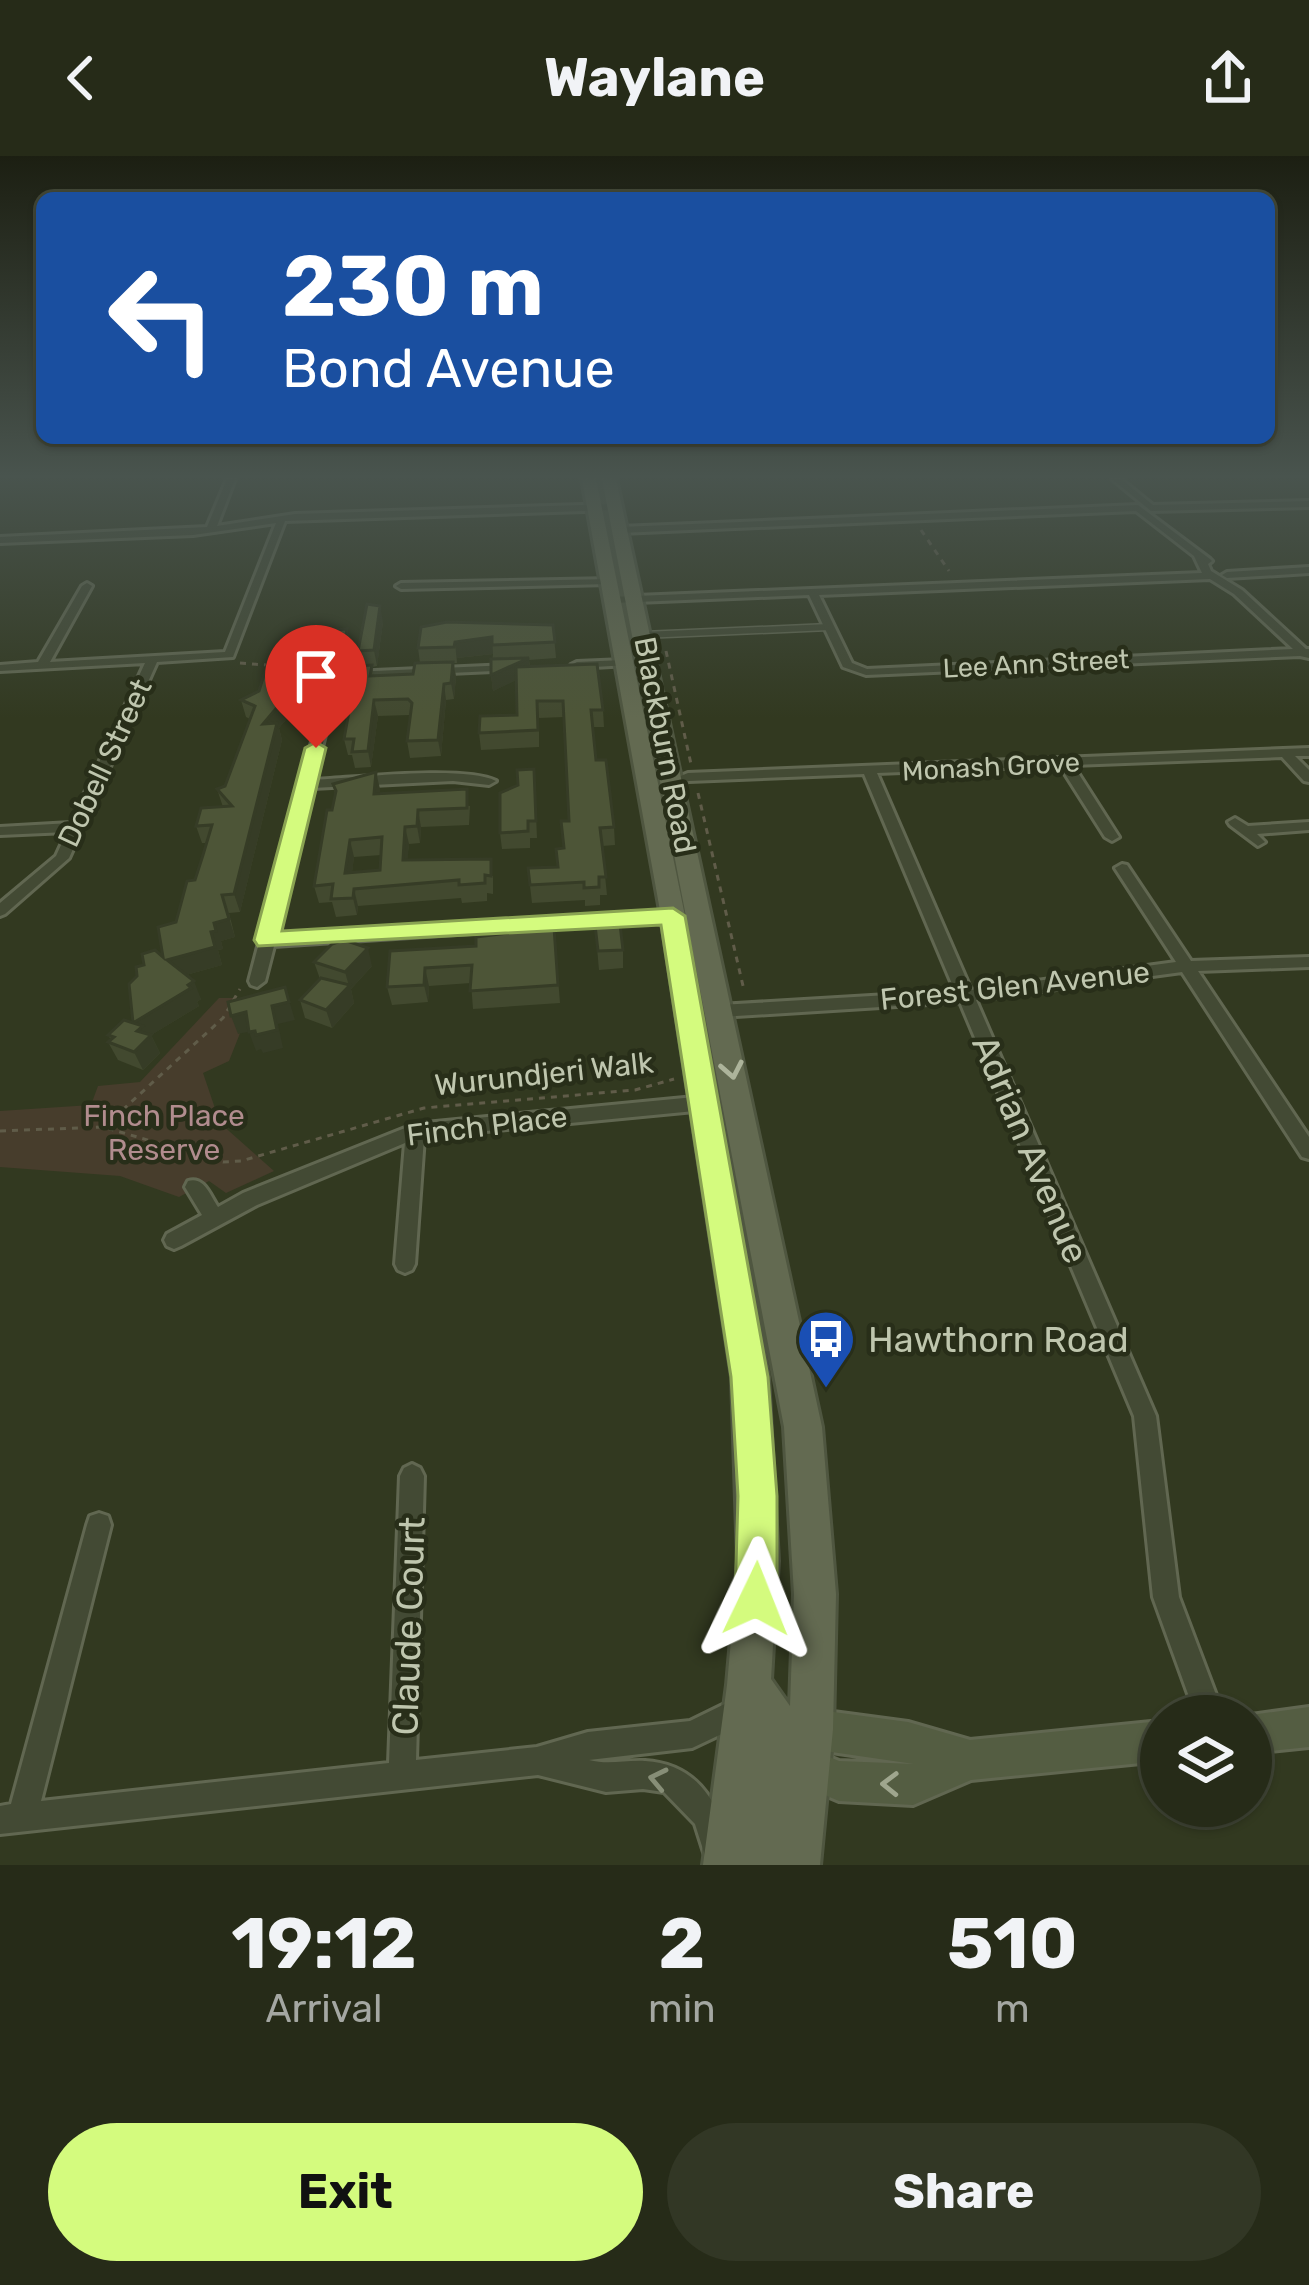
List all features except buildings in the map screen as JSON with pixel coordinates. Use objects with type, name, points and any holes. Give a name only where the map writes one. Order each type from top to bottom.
[{"type":"main road","name":"Blackburn Road","points":[[607,559],[624,663],[686,915],[732,1001],[810,1474],[815,1594],[796,1865]]},
{"type":"main road","name":"Blackburn Road","points":[[627,559],[636,600],[653,635],[684,784],[690,1091],[744,1332],[754,1430],[758,1561],[748,1694],[725,1865]]},
{"type":"main road","points":[[748,1694],[839,1781],[913,1785],[970,1760],[1140,1743]]},
{"type":"main road","points":[[1272,1731],[1309,1727]]},
{"type":"main road","points":[[758,1865],[772,1788],[802,1748]]},
{"type":"street","points":[[0,687],[6,667],[229,655],[264,559]]},
{"type":"street","points":[[1202,559],[1307,654]]},
{"type":"street","points":[[401,586],[610,591],[636,600],[1309,570]]},
{"type":"street","points":[[42,666],[87,586]]},
{"type":"street","name":"Lee Ann Street","points":[[812,591],[847,665],[866,672],[1307,654]]},
{"type":"street","name":"Dobell Street","points":[[0,911],[62,858],[152,661]]},
{"type":"street","points":[[564,666],[624,663]]},
{"type":"street","points":[[257,981],[334,676],[518,668]]},
{"type":"street","name":"Monash Grove","points":[[684,784],[688,777],[1309,752]]},
{"type":"street","points":[[1286,754],[1309,778]]},
{"type":"street","points":[[1065,763],[1112,837]]},
{"type":"street","name":"Adrian Avenue","points":[[870,772],[1145,1416],[1166,1597],[1202,1695]]},
{"type":"street","points":[[307,784],[453,777],[489,781]]},
{"type":"street","points":[[1247,831],[1309,826]]},
{"type":"street","points":[[0,831],[76,827]]},
{"type":"street","points":[[1122,868],[1309,1152]]},
{"type":"street","points":[[267,940],[686,915]]},
{"type":"street","name":"Forest Glen Avenue","points":[[732,1001],[965,996],[1188,966],[1309,962]]},
{"type":"street","name":"Finch Place","points":[[174,1240],[213,1216],[415,1131],[690,1091]]},
{"type":"street","points":[[405,1264],[415,1131]]},
{"type":"street","points":[[196,1187],[213,1216]]},
{"type":"street","name":"Claude Court","points":[[402,1777],[412,1476]]},
{"type":"street","points":[[99,1525],[11,1819],[537,1761],[588,1746],[692,1734],[748,1694]]},
{"type":"street","points":[[537,1761],[606,1778],[644,1774],[671,1779],[707,1815],[725,1865]]},
{"type":"lane","points":[[653,635],[829,627]]},
{"type":"path","points":[[944,559],[952,578]]},
{"type":"path","points":[[653,635],[691,766]]},
{"type":"path","points":[[229,655],[238,663],[280,666]]},
{"type":"path","points":[[300,668],[334,676]]},
{"type":"path","points":[[684,784],[732,1001]]},
{"type":"path","points":[[104,1127],[223,1018],[237,990],[257,981]]},
{"type":"path","name":"Wurundjeri Walk","points":[[0,1131],[104,1127],[223,1162],[241,1161],[424,1108],[635,1090],[690,1091]]},
{"type":"green space","name":"Finch Place Reserve","points":[[219,998],[254,998],[229,1061],[203,1073],[220,1123],[274,1171],[226,1193],[209,1181],[179,1197],[120,1176],[0,1167],[0,1111],[91,1105],[98,1086],[140,1082]]},
{"type":"place","name":"Hawthorn Road","points":[[826,1390]]},
{"type":"route","points":[[316,748],[267,940],[673,916],[750,1377],[757,1496],[756,1599]]}]
